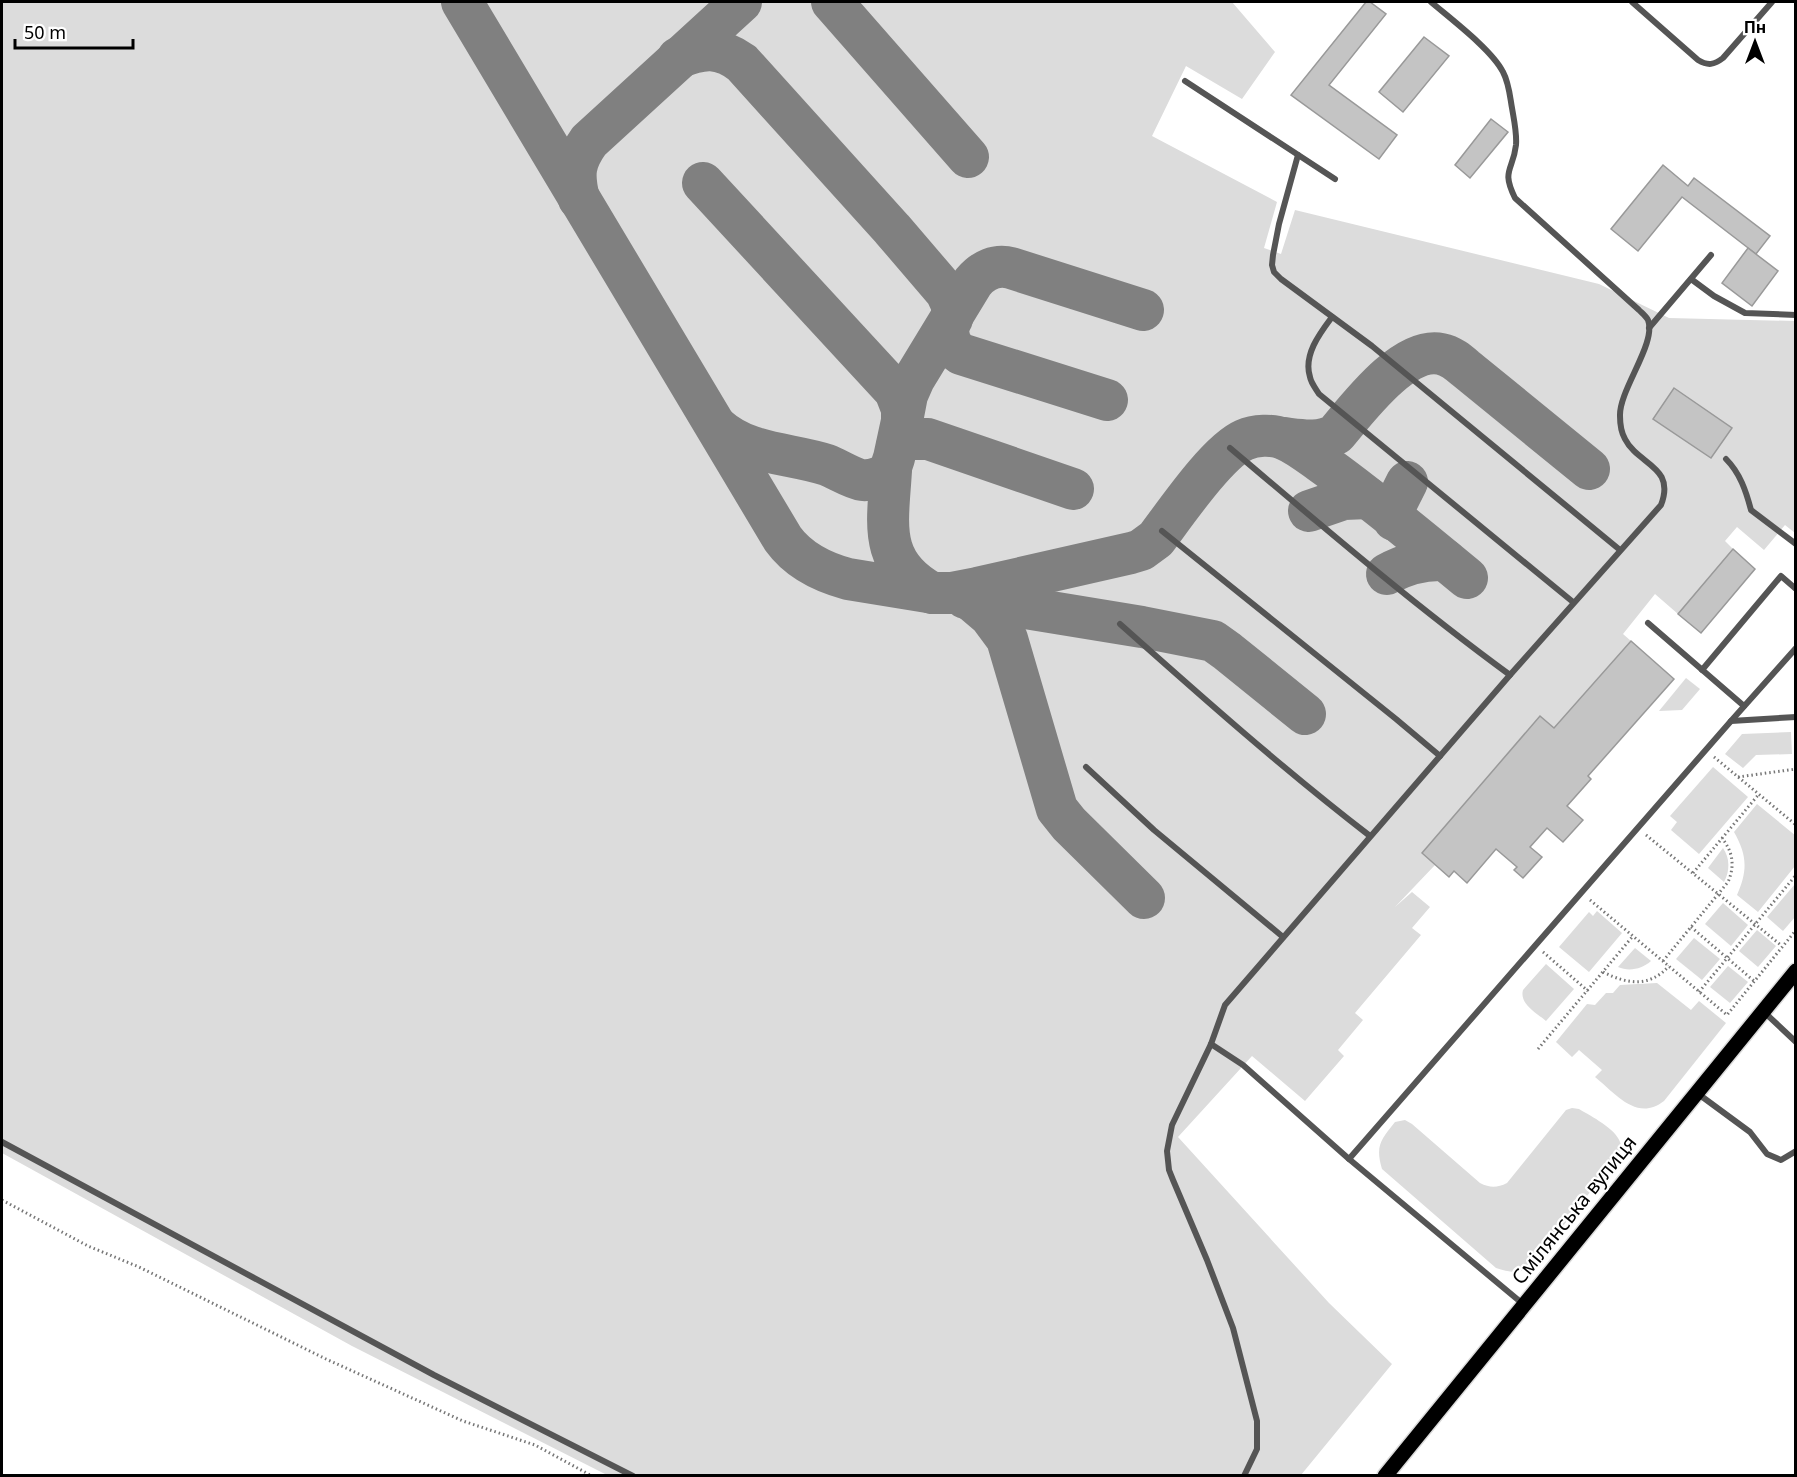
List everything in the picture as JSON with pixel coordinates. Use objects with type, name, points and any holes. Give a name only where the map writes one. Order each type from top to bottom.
[{"type":"main road","name":"Смілянська вулиця","points":[[1385,1476],[1796,971]]},
{"type":"lane","points":[[1244,1476],[1257,1449],[1257,1421],[1233,1328],[1167,1160],[1172,1125],[1211,1044],[1225,1005],[1573,602],[1662,505],[1664,496],[1664,483],[1657,468],[1631,448],[1624,438],[1620,414],[1622,401],[1643,351],[1649,328],[1648,320],[1640,310],[1515,198],[1509,185],[1508,175],[1516,138],[1509,90],[1503,72],[1492,56],[1431,2]]},
{"type":"lane","points":[[1632,2],[1698,60],[1707,64],[1718,62],[1723,58],[1772,2]]},
{"type":"lane","points":[[1185,81],[1335,179]]},
{"type":"lane","points":[[1298,155],[1279,224],[1272,265],[1274,272],[1381,353],[1620,550]]},
{"type":"lane","points":[[1649,328],[1711,255]]},
{"type":"lane","points":[[1691,279],[1714,296],[1745,313],[1796,315]]},
{"type":"lane","points":[[1332,317],[1318,335],[1308,364],[1310,378],[1319,394],[1573,602]]},
{"type":"lane","points":[[1230,448],[1462,640],[1510,675]]},
{"type":"lane","points":[[1726,459],[1733,466],[1747,494],[1750,510],[1796,544]]},
{"type":"lane","points":[[1162,531],[1440,756]]},
{"type":"lane","points":[[1702,670],[1780,576],[1796,590]]},
{"type":"lane","points":[[1648,623],[1744,706]]},
{"type":"lane","points":[[1120,624],[1241,731],[1324,801],[1370,836]]},
{"type":"lane","points":[[1349,1159],[1796,648]]},
{"type":"lane","points":[[1731,721],[1796,717]]},
{"type":"lane","points":[[1086,767],[1154,830],[1283,937]]},
{"type":"lane","points":[[1763,1011],[1796,1042]]},
{"type":"lane","points":[[1211,1044],[1242,1065],[1349,1159],[1525,1305]]},
{"type":"lane","points":[[1696,1093],[1750,1132],[1767,1154],[1781,1160],[1796,1151]]},
{"type":"lane","points":[[2,1142],[434,1375],[633,1476]]},
{"type":"path","points":[[1706,750],[1796,825]]},
{"type":"path","points":[[1738,777],[1796,769]]},
{"type":"path","points":[[1693,873],[1759,795]]},
{"type":"path","points":[[1638,828],[1782,946]]},
{"type":"path","points":[[1663,961],[1728,882],[1732,868],[1731,852],[1722,838]]},
{"type":"path","points":[[1699,992],[1796,875]]},
{"type":"path","points":[[1582,892],[1727,1016],[1796,930]]},
{"type":"path","points":[[1691,927],[1754,981]]},
{"type":"path","points":[[1538,1049],[1633,936]]},
{"type":"path","points":[[1535,945],[1588,991]]},
{"type":"path","points":[[1604,972],[1618,980],[1638,982],[1657,977],[1669,966]]},
{"type":"path","points":[[2,1200],[88,1246],[139,1267],[326,1359],[463,1421],[536,1445],[592,1476]]},
{"type":"shaded area","points":[[2,2],[1232,2],[1275,52],[1242,99],[1186,66],[1152,136],[1277,202],[1264,248],[1281,254],[1295,210],[1599,284],[1669,318],[1795,321],[1795,533],[1785,525],[1764,550],[1737,527],[1725,541],[1733,549],[1678,614],[1655,594],[1623,634],[1631,641],[1554,728],[1540,716],[1423,852],[1435,865],[1395,907],[1412,892],[1430,907],[1412,928],[1421,935],[1355,1013],[1363,1020],[1338,1050],[1344,1056],[1305,1101],[1252,1056],[1178,1137],[1329,1303],[1392,1364],[1301,1475],[607,1475],[352,1346],[2,1153]]},
{"type":"shaded area","points":[[1686,678],[1700,689],[1682,710],[1659,711]]},
{"type":"shaded area","points":[[1791,732],[1792,754],[1756,755],[1743,768],[1725,754],[1742,734]]},
{"type":"shaded area","points":[[1713,767],[1748,797],[1699,854],[1671,830],[1677,822],[1670,816]]},
{"type":"shaded area","points":[[1757,804],[1796,836],[1795,866],[1758,912],[1737,895],[1743,878],[1744,855],[1734,832]]},
{"type":"shaded area","points":[[1723,848],[1728,865],[1724,882],[1708,868]]},
{"type":"shaded area","points":[[1795,884],[1795,917],[1783,931],[1767,917]]},
{"type":"shaded area","points":[[1723,903],[1748,925],[1731,946],[1705,924]]},
{"type":"shaded area","points":[[1597,911],[1622,933],[1589,972],[1559,947],[1589,912],[1593,916]]},
{"type":"shaded area","points":[[1757,930],[1776,946],[1758,967],[1739,951]]},
{"type":"shaded area","points":[[1694,938],[1720,959],[1702,980],[1676,959]]},
{"type":"shaded area","points":[[1635,948],[1651,961],[1635,969],[1618,967]]},
{"type":"shaded area","points":[[1546,964],[1574,989],[1546,1021],[1526,1004],[1522,995],[1523,990]]},
{"type":"shaded area","points":[[1728,966],[1748,982],[1730,1003],[1710,987]]},
{"type":"shaded area","points":[[1657,983],[1691,1010],[1699,1001],[1726,1023],[1664,1101],[1654,1107],[1636,1107],[1619,1098],[1595,1077],[1602,1070],[1579,1050],[1572,1057],[1556,1042],[1587,1004],[1595,1005],[1606,993],[1613,993],[1620,985]]},
{"type":"shaded area","points":[[1572,1108],[1590,1115],[1614,1132],[1621,1144],[1619,1156],[1531,1266],[1522,1271],[1496,1268],[1382,1169],[1379,1154],[1381,1143],[1395,1122],[1405,1120],[1480,1183],[1490,1187],[1500,1186],[1507,1183],[1566,1110]]},
{"type":"building","points":[[1366,2],[1370,2],[1386,14],[1329,85],[1397,135],[1379,159],[1291,95]]},
{"type":"building","points":[[1424,37],[1449,56],[1403,112],[1379,92]]},
{"type":"building","points":[[1491,119],[1508,132],[1470,178],[1455,165]]},
{"type":"building","points":[[1663,165],[1688,186],[1694,178],[1770,236],[1756,254],[1682,197],[1638,251],[1611,229]]},
{"type":"building","points":[[1748,248],[1778,271],[1752,306],[1722,283]]},
{"type":"building","points":[[1674,388],[1732,428],[1711,458],[1653,419]]},
{"type":"building","points":[[1733,549],[1755,569],[1701,633],[1678,614]]},
{"type":"building","points":[[1631,641],[1674,679],[1588,776],[1591,779],[1567,806],[1583,820],[1563,842],[1547,828],[1530,847],[1542,857],[1523,878],[1514,870],[1517,867],[1496,849],[1467,883],[1454,871],[1449,877],[1422,853],[1540,716],[1554,728]]},
{"type":"taxiway","points":[[462,2],[783,539],[796,554],[812,565],[848,579],[934,593],[951,593],[1131,553],[1141,550],[1156,539],[1209,470],[1233,447],[1248,438],[1269,436],[1284,439],[1308,453],[1348,482],[1467,578]]},
{"type":"taxiway","points":[[579,199],[576,168],[580,155],[589,141],[741,2]]},
{"type":"taxiway","points":[[832,2],[968,157]]},
{"type":"taxiway","points":[[678,58],[695,52],[711,50],[734,57],[742,63],[946,292],[952,305],[952,319]]},
{"type":"taxiway","points":[[703,183],[895,391],[902,409],[902,421],[907,395],[914,379],[973,282],[990,269],[1011,268],[1143,310]]},
{"type":"taxiway","points":[[948,325],[950,342],[961,354],[1107,400]]},
{"type":"taxiway","points":[[1282,438],[1316,440],[1336,434],[1369,395],[1397,369],[1412,359],[1427,354],[1441,354],[1460,364],[1589,469]]},
{"type":"taxiway","points":[[717,427],[742,443],[827,465],[854,478],[865,480],[889,473],[902,421]]},
{"type":"taxiway","points":[[897,446],[907,439],[928,439],[1073,489]]},
{"type":"taxiway","points":[[891,470],[888,524],[894,555],[902,569],[914,581],[932,593]]},
{"type":"taxiway","points":[[1394,520],[1396,504],[1407,482]]},
{"type":"taxiway","points":[[1309,511],[1344,499],[1368,498]]},
{"type":"taxiway","points":[[1387,574],[1415,563],[1445,560]]},
{"type":"taxiway","points":[[965,598],[1213,641],[1305,714]]},
{"type":"taxiway","points":[[970,599],[990,616],[1007,639],[1057,809],[1069,824],[1144,898]]}]
